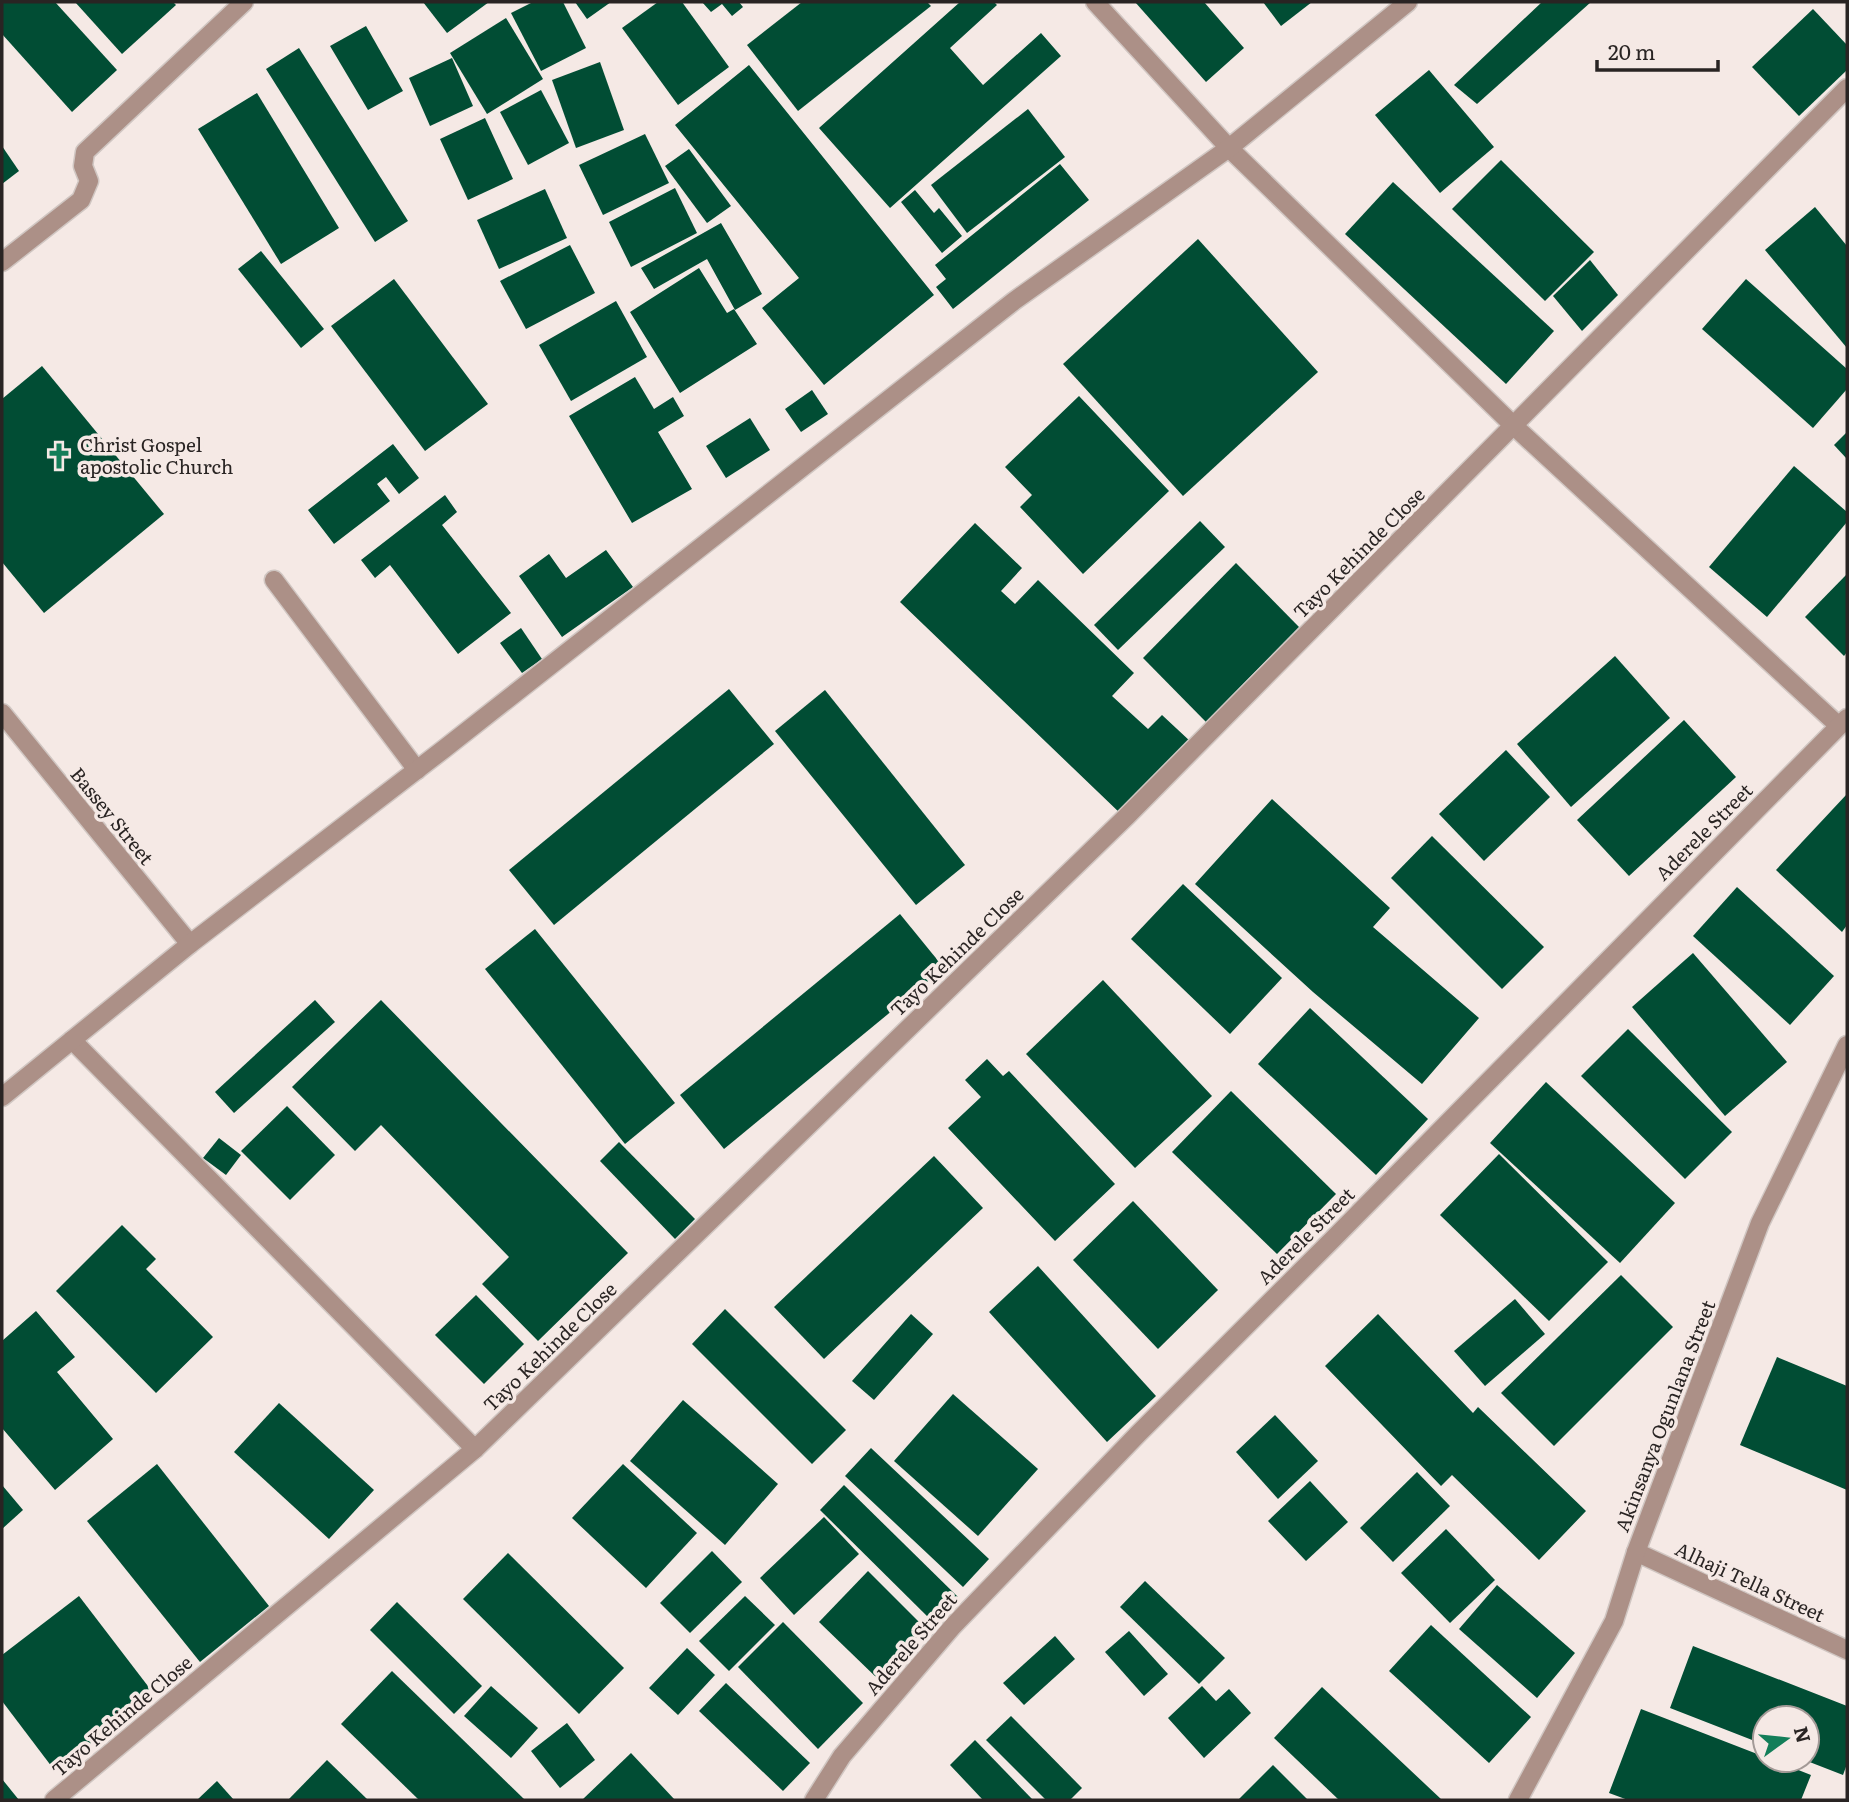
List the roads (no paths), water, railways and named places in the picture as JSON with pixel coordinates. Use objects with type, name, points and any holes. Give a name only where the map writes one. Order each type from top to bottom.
[{"type":"street","points":[[2,262],[81,200],[89,181],[83,166],[85,152],[244,2]]},
{"type":"street","points":[[1095,2],[1229,148],[1515,427],[1843,722]]},
{"type":"street","points":[[2,1097],[190,944],[417,770],[1014,301],[1229,148],[1408,2]]},
{"type":"street","name":"Tayo Kehinde Close","points":[[54,1800],[475,1449],[1127,816],[1515,427],[1847,88]]},
{"type":"street","points":[[274,580],[417,770]]},
{"type":"street","name":"Bassey Street","points":[[2,713],[190,944]]},
{"type":"street","name":"Aderele Street","points":[[814,1800],[842,1756],[953,1626],[1138,1434],[1843,722]]},
{"type":"street","points":[[72,1040],[475,1449]]},
{"type":"street","name":"Akinsanya Ogunlana Street","points":[[1518,1800],[1614,1621],[1636,1552],[1760,1223],[1847,1045]]},
{"type":"street","name":"Alhaji Tella Street","points":[[1636,1552],[1847,1650]]},
{"type":"place","name":"Christ Gospel apostolic Church","points":[[59,456]]}]
